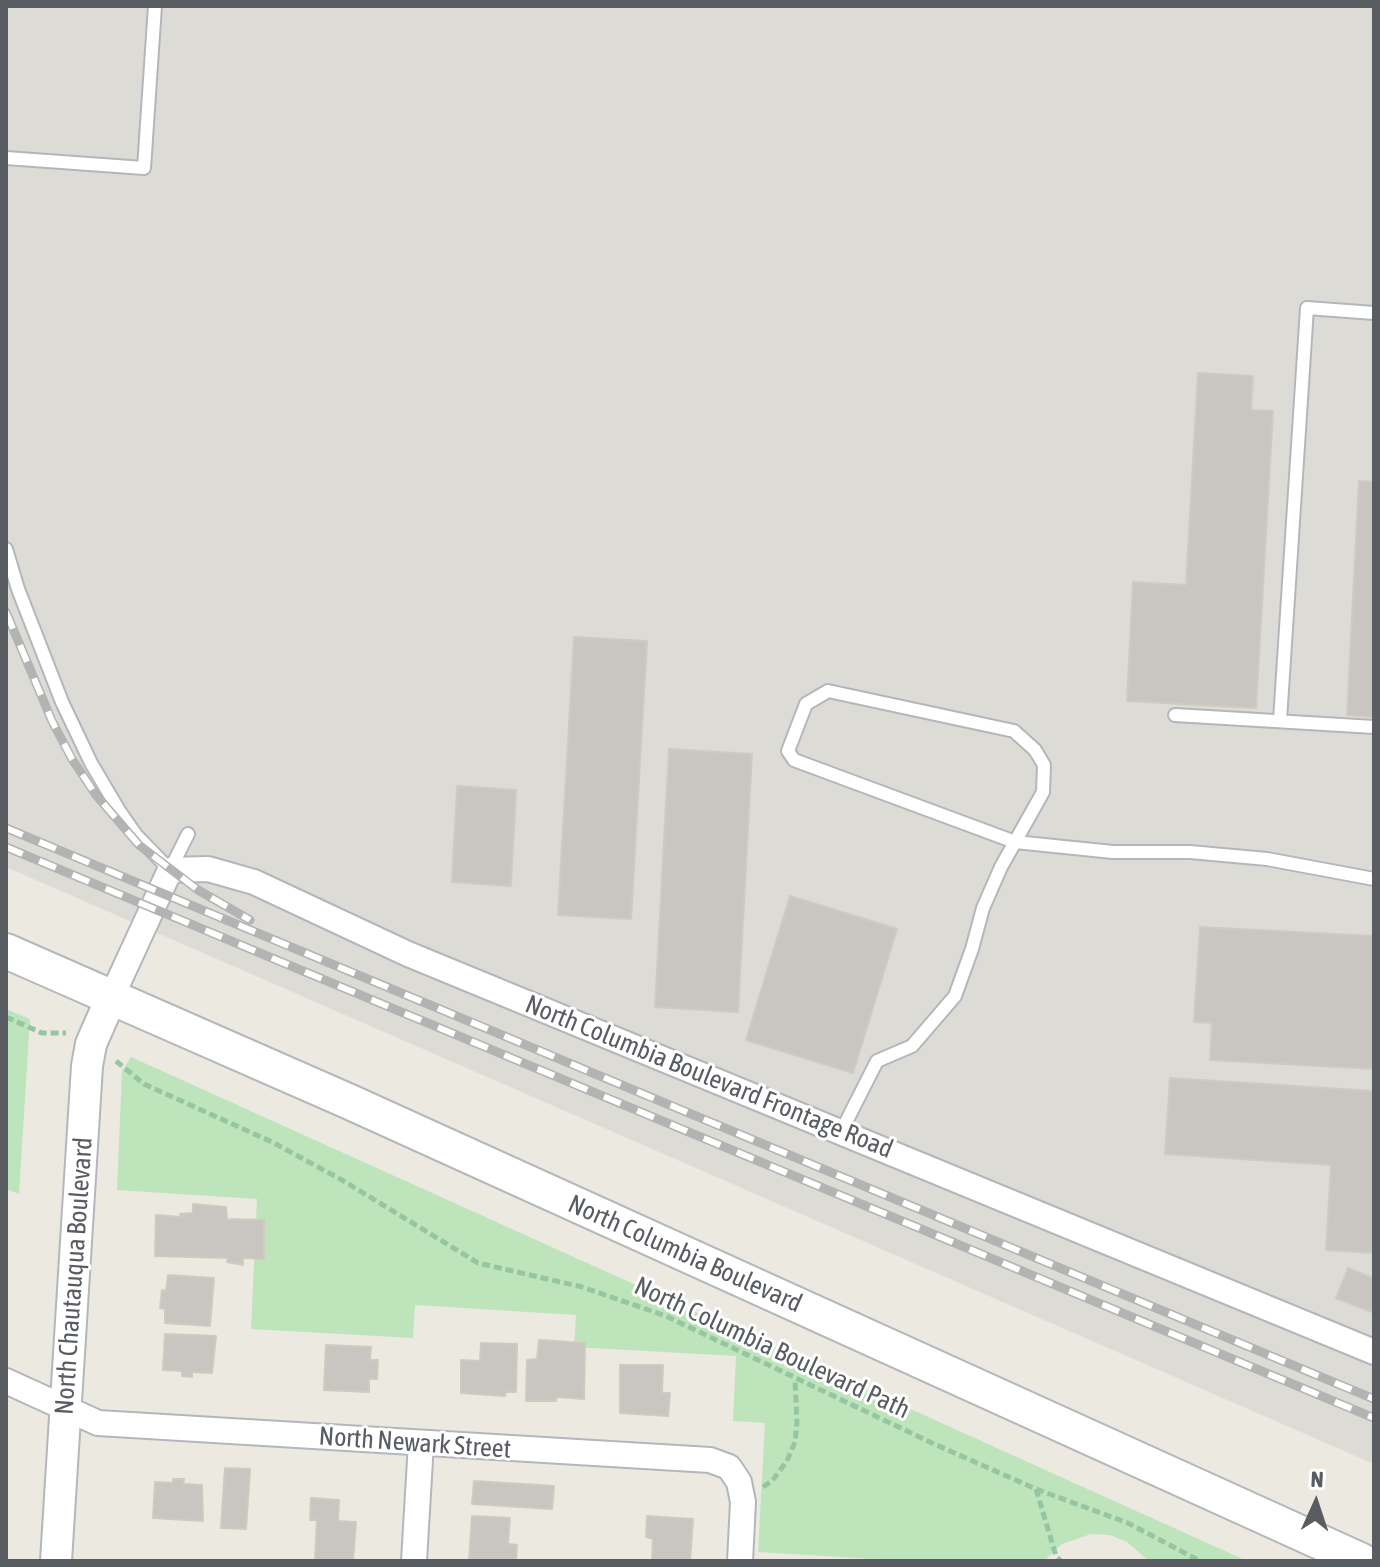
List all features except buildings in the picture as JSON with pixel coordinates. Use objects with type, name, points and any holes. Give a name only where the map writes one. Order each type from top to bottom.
[{"type":"main road","name":"North Columbia Boulevard","points":[[6,951],[112,996],[1362,1561]]},
{"type":"street","name":"North Columbia Boulevard Frontage Road","points":[[170,870],[208,869],[254,882],[408,954],[1374,1352]]},
{"type":"street","points":[[112,996],[170,870]]},
{"type":"street","name":"North Chautauqua Boulevard","points":[[56,1561],[87,1066],[91,1044],[112,996]]},
{"type":"street","name":"North Newark Street","points":[[6,1381],[98,1423],[710,1460],[729,1467],[739,1482],[743,1502]]},
{"type":"street","points":[[414,1561],[421,1443]]},
{"type":"street","points":[[740,1561],[743,1502]]},
{"type":"lane","points":[[6,158],[144,168],[155,6]]},
{"type":"lane","points":[[1280,720],[1307,308],[1374,313]]},
{"type":"lane","points":[[6,549],[18,589],[62,702],[91,763],[136,835],[170,870],[188,834]]},
{"type":"lane","points":[[841,1132],[877,1061],[912,1046],[955,996],[983,908],[1015,842],[1043,792],[1044,765],[1035,750],[1014,731],[828,691],[806,704],[788,751],[794,760],[1015,842],[1113,852],[1190,852],[1267,859],[1374,879]]},
{"type":"lane","points":[[1175,715],[1374,727]]},
{"type":"path","points":[[6,1017],[42,1033]]},
{"type":"path","name":"North Columbia Boulevard Path","points":[[118,1063],[144,1084],[272,1142],[342,1180],[478,1263],[625,1300],[720,1341],[795,1379],[1036,1489],[1128,1523],[1200,1561]]},
{"type":"path","points":[[743,1502],[772,1481],[787,1461],[795,1442],[797,1422],[795,1379]]},
{"type":"path","points":[[1036,1489],[1056,1556],[1061,1561]]},
{"type":"shaded area","points":[[6,6],[1374,6],[1374,1464],[6,867]]},
{"type":"green space","points":[[6,1009],[30,1019],[19,1194],[6,1189]]},
{"type":"green space","points":[[131,1057],[1247,1561],[1149,1561],[1127,1542],[1110,1535],[1091,1534],[1062,1544],[1044,1561],[906,1561],[758,1552],[765,1423],[733,1421],[736,1356],[574,1347],[576,1315],[415,1305],[413,1338],[251,1329],[257,1199],[117,1190],[122,1071]]},
{"type":"railway","points":[[6,612],[52,721],[96,795],[139,845],[198,890],[250,920]]},
{"type":"railway","points":[[6,828],[1374,1399]]},
{"type":"railway","points":[[6,847],[1374,1418]]}]
